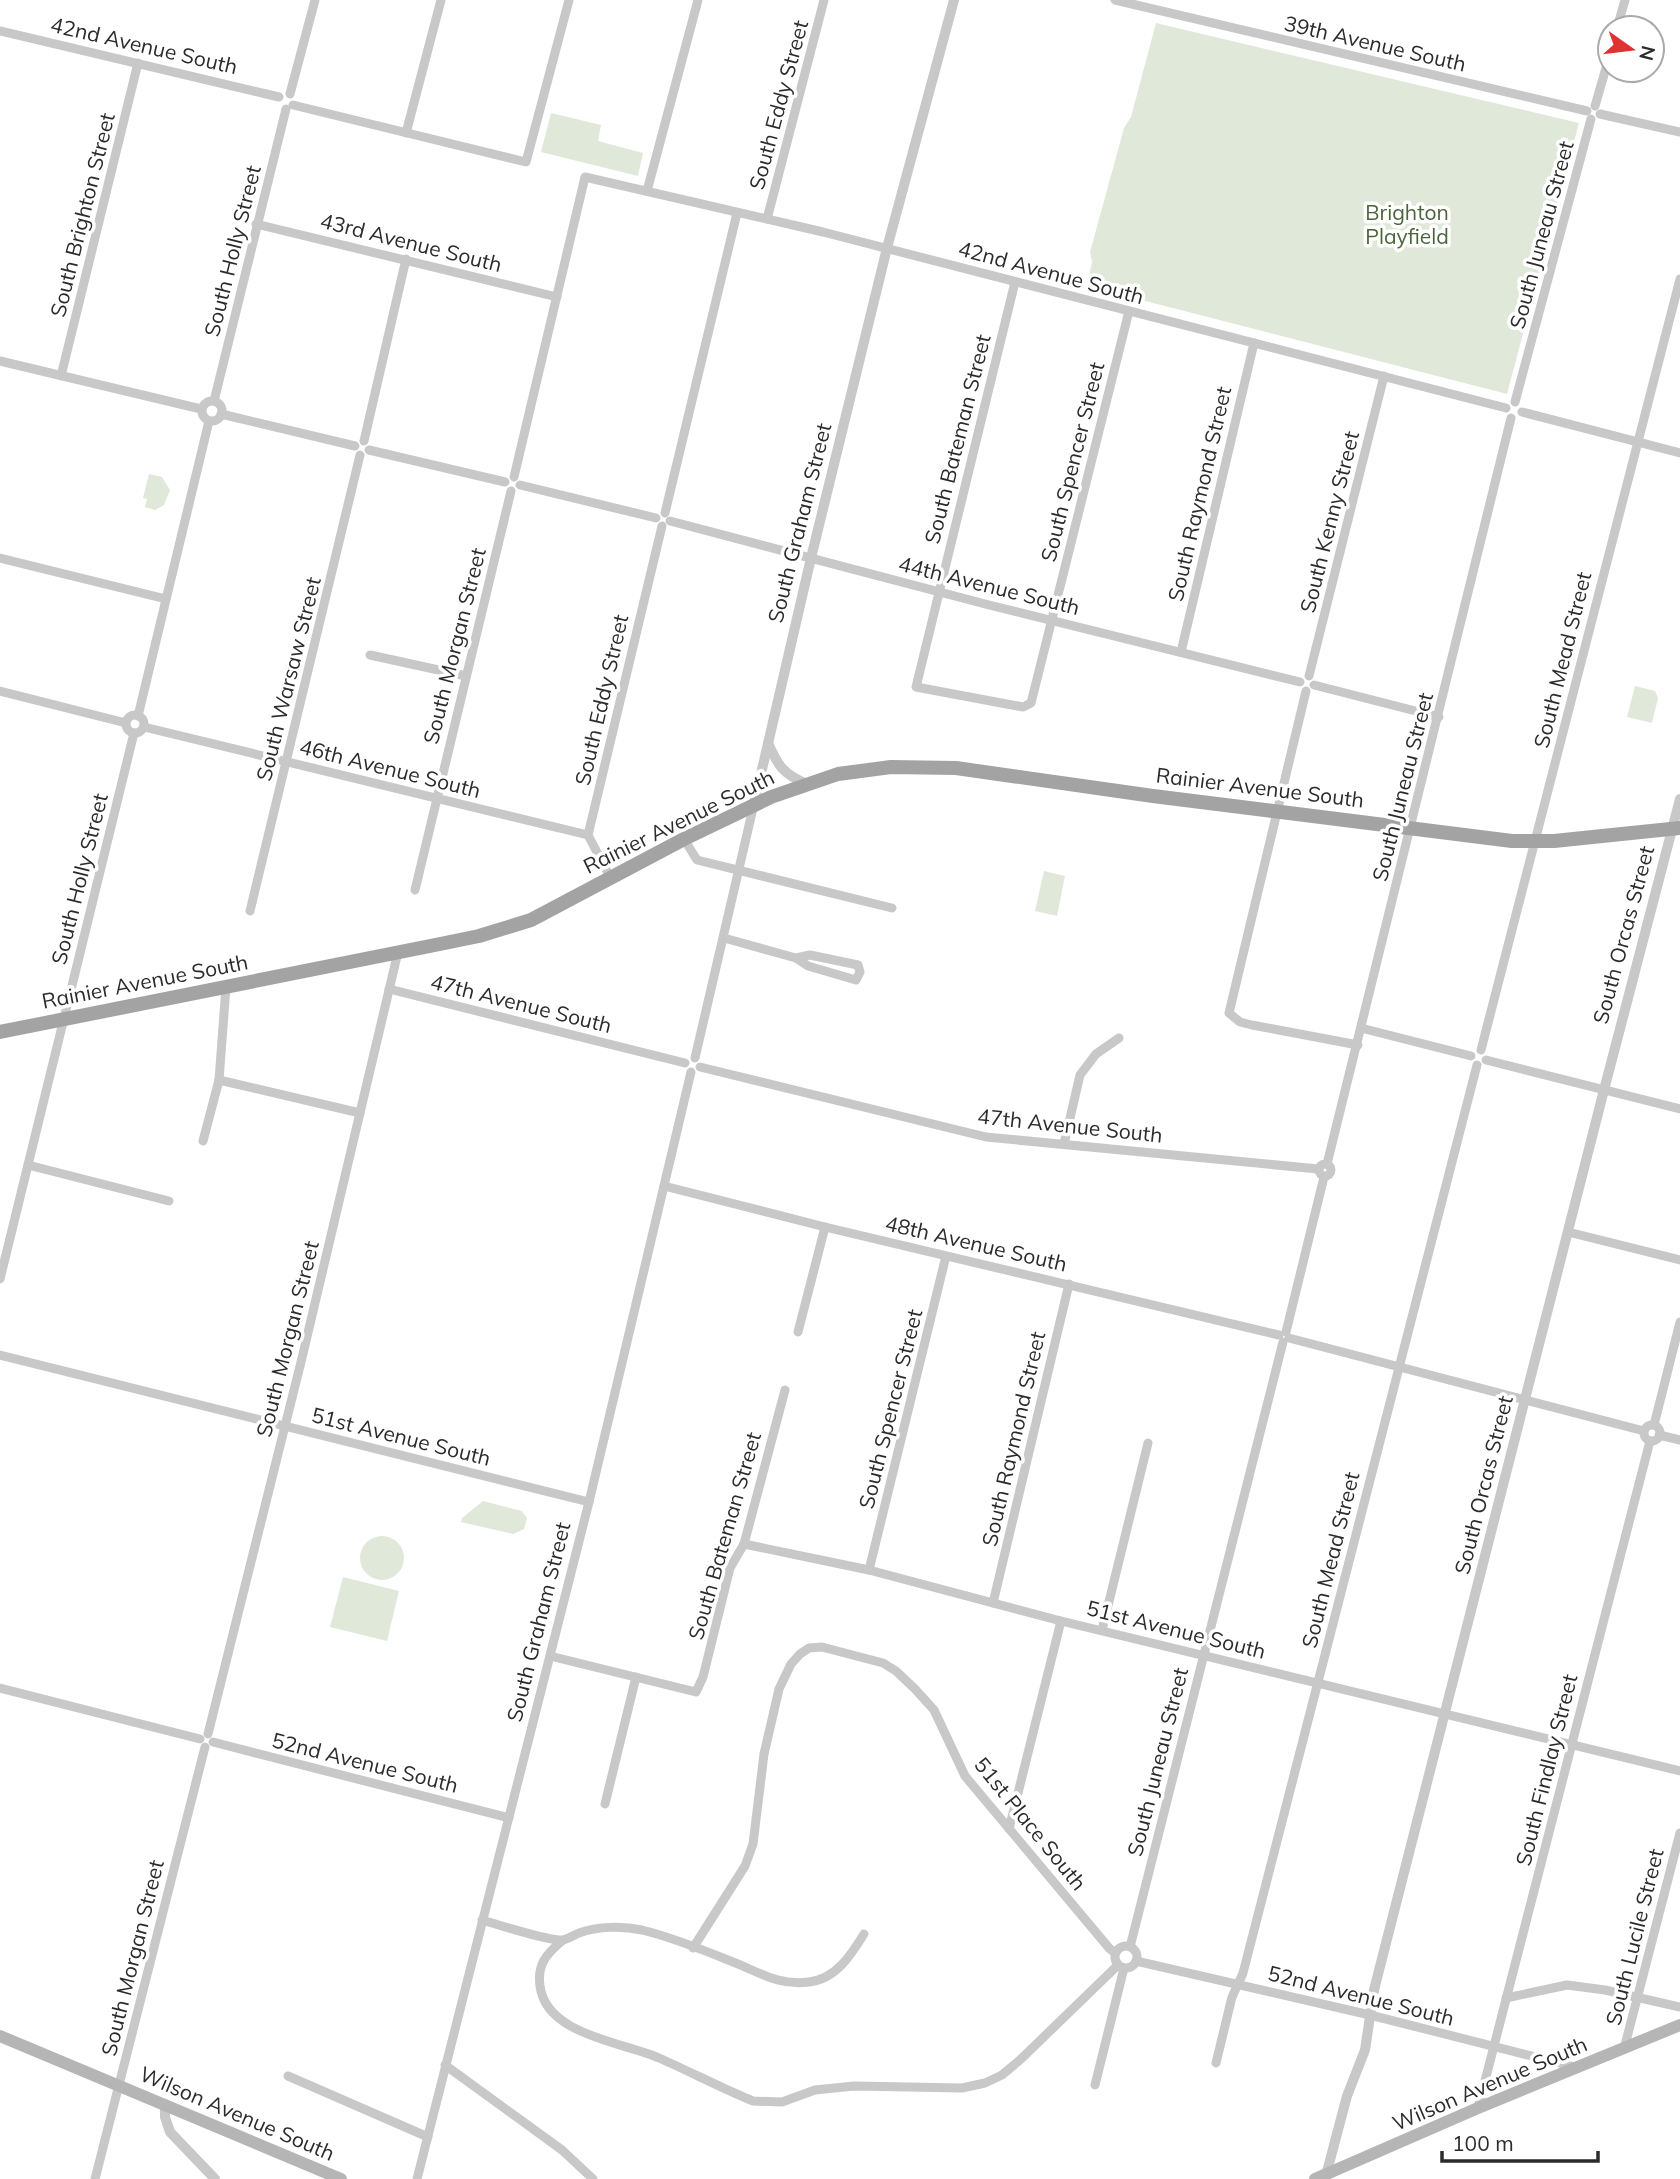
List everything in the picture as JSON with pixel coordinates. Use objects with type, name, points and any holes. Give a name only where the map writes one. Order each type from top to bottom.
[{"type":"main road","name":"Rainier Avenue South","points":[[0,1032],[479,936],[519,924],[548,912],[754,804],[838,774],[863,769],[930,766],[1496,840],[1534,842],[1676,828]]},
{"type":"main road","name":"Wilson Avenue South","points":[[1322,2177],[1478,2108],[1680,2025]]},
{"type":"main road","name":"Wilson Avenue South","points":[[0,2036],[341,2179]]},
{"type":"street","points":[[289,107],[294,100],[290,94],[315,0]]},
{"type":"street","points":[[405,133],[442,0]]},
{"type":"street","points":[[290,94],[285,93],[279,97],[279,106],[526,162],[569,0]]},
{"type":"street","points":[[647,191],[698,0]]},
{"type":"street","name":"South Eddy Street","points":[[766,219],[824,0]]},
{"type":"street","name":"South Graham Street","points":[[416,2179],[589,1503],[695,1066],[811,558],[887,248],[954,0]]},
{"type":"street","name":"39th Avenue South","points":[[1115,0],[1680,132]]},
{"type":"street","name":"42nd Avenue South","points":[[0,31],[279,97]]},
{"type":"street","name":"South Brighton Street","points":[[61,376],[138,63]]},
{"type":"street","name":"South Juneau Street","points":[[1516,402],[1601,84]]},
{"type":"street","name":"South Holly Street","points":[[214,401],[256,224],[289,107]]},
{"type":"street","name":"42nd Avenue South","points":[[557,297],[585,177],[887,248],[1506,408]]},
{"type":"street","name":"South Eddy Street","points":[[588,835],[737,212]]},
{"type":"street","name":"43rd Avenue South","points":[[256,224],[557,297]]},
{"type":"street","name":"South Warsaw Street","points":[[250,911],[406,259]]},
{"type":"street","name":"South Mead Street","points":[[1216,2063],[1237,1985],[1243,1973],[1478,1060],[1486,1054],[1481,1050],[1680,279]]},
{"type":"street","name":"South Bateman Street","points":[[1015,282],[916,687],[1023,707],[1031,703]]},
{"type":"street","points":[[517,481],[509,477],[505,482],[506,488],[510,491],[517,489],[557,297]]},
{"type":"street","name":"South Spencer Street","points":[[1031,703],[1129,311]]},
{"type":"street","name":"South Raymond Street","points":[[1181,652],[1254,343]]},
{"type":"street","points":[[0,361],[201,410]]},
{"type":"street","name":"South Kenny Street","points":[[1358,1045],[1240,1022],[1229,1013],[1236,977],[1233,972],[1236,962],[1241,958],[1384,376]]},
{"type":"street","points":[[214,401],[221,406],[221,414],[218,419],[209,421],[202,416],[201,410],[207,402],[214,401]]},
{"type":"street","points":[[1516,402],[1521,405],[1522,412],[1518,417],[1511,418],[1506,408],[1508,403],[1516,402]]},
{"type":"street","points":[[1522,412],[1680,453]]},
{"type":"street","points":[[221,414],[505,482]]},
{"type":"street","name":"South Juneau Street","points":[[1130,1947],[1284,1337],[1323,1170],[1358,1045],[1511,418]]},
{"type":"street","points":[[138,716],[209,421]]},
{"type":"street","name":"44th Avenue South","points":[[517,481],[1300,682],[1302,678],[1310,684]]},
{"type":"street","name":"South Morgan Street","points":[[415,890],[510,491]]},
{"type":"street","points":[[0,558],[166,598]]},
{"type":"street","points":[[370,655],[466,676]]},
{"type":"street","points":[[1310,684],[1439,717]]},
{"type":"street","points":[[0,691],[126,723]]},
{"type":"street","points":[[132,716],[138,716],[143,719],[144,727],[140,732],[134,733],[127,729],[126,723],[132,716]]},
{"type":"street","name":"46th Avenue South","points":[[144,727],[588,835]]},
{"type":"street","name":"South Holly Street","points":[[0,1279],[134,733]]},
{"type":"street","points":[[768,743],[781,769],[807,784]]},
{"type":"street","name":"South Orcas Street","points":[[1322,2177],[1347,2096],[1365,2050],[1374,1990],[1604,1090],[1676,828],[1680,799]]},
{"type":"street","points":[[588,835],[611,879]]},
{"type":"street","points":[[684,839],[697,860],[892,908]]},
{"type":"street","points":[[724,939],[796,958],[808,966],[856,981],[860,972],[858,965],[810,955],[796,958]]},
{"type":"street","name":"South Morgan Street","points":[[95,2179],[326,1261],[398,952]]},
{"type":"street","points":[[203,1141],[219,1080],[226,986]]},
{"type":"street","name":"47th Avenue South","points":[[389,989],[685,1063],[686,1069],[695,1066],[983,1136],[1323,1170]]},
{"type":"street","points":[[1361,1028],[1478,1060],[1680,1109]]},
{"type":"street","points":[[1064,1144],[1080,1075],[1096,1054],[1119,1038]]},
{"type":"street","points":[[219,1080],[359,1113]]},
{"type":"street","points":[[28,1165],[169,1201]]},
{"type":"street","name":"48th Avenue South","points":[[664,1186],[1399,1365],[1644,1431]]},
{"type":"street","points":[[798,1332],[825,1227]]},
{"type":"street","points":[[1568,1232],[1680,1260]]},
{"type":"street","name":"South Spencer Street","points":[[869,1570],[946,1256]]},
{"type":"street","name":"South Raymond Street","points":[[993,1603],[1069,1284]]},
{"type":"street","points":[[1654,1425],[1680,1322]]},
{"type":"street","name":"51st Avenue South","points":[[0,1355],[589,1503]]},
{"type":"street","name":"South Bateman Street","points":[[636,1677],[696,1692],[703,1677],[730,1568],[744,1544],[785,1390]]},
{"type":"street","points":[[1654,1425],[1659,1429],[1659,1435],[1657,1439],[1650,1441],[1645,1437],[1644,1431],[1648,1426],[1654,1425]]},
{"type":"street","points":[[1659,1435],[1680,1440]]},
{"type":"street","name":"South Findlay Street","points":[[1478,2108],[1650,1441]]},
{"type":"street","points":[[1102,1630],[1148,1443]]},
{"type":"street","name":"51st Avenue South","points":[[744,1544],[869,1570],[1061,1621],[1680,1771]]},
{"type":"street","points":[[1009,1829],[1061,1621]]},
{"type":"street","name":"51st Place South","points":[[693,1948],[745,1866],[753,1844],[764,1754],[779,1689],[791,1664],[809,1648],[822,1647],[865,1657],[897,1671],[934,1710],[965,1776],[1115,1953]]},
{"type":"street","points":[[551,1656],[636,1677],[605,1804]]},
{"type":"street","name":"52nd Avenue South","points":[[0,1688],[509,1818]]},
{"type":"street","name":"South Lucile Street","points":[[1624,2049],[1680,1833]]},
{"type":"street","points":[[482,1920],[562,1941]]},
{"type":"street","points":[[863,1934],[842,1965],[831,1975],[812,1982],[777,1981],[731,1960],[643,1930],[624,1927],[581,1932],[562,1941],[548,1952],[539,1976],[541,1993],[561,2020],[575,2029],[658,2057],[744,2097],[767,2103],[782,2102],[815,2090],[854,2086],[962,2088],[985,2083],[1003,2075],[1121,1966]]},
{"type":"street","points":[[1123,1946],[1130,1947],[1136,1954],[1136,1961],[1130,1967],[1121,1966],[1115,1959],[1115,1953],[1123,1946]]},
{"type":"street","name":"52nd Avenue South","points":[[1136,1961],[1370,2015],[1577,2068]]},
{"type":"street","points":[[1095,2085],[1121,1966]]},
{"type":"street","points":[[1506,1998],[1567,1985],[1680,2007]]},
{"type":"street","points":[[445,2065],[562,2150],[593,2179]]},
{"type":"street","points":[[288,2076],[428,2137]]},
{"type":"street","points":[[165,2104],[165,2118],[170,2132],[215,2179]]},
{"type":"green space","name":"Brighton Playfield","points":[[1156,23],[1579,123],[1507,394],[1087,286],[1092,262],[1090,252]]},
{"type":"green space","points":[[551,113],[601,125],[598,141],[643,153],[638,176],[541,152]]},
{"type":"green space","points":[[149,474],[162,477],[170,490],[164,505],[155,510],[145,507],[147,499],[143,498]]},
{"type":"green space","points":[[1635,686],[1655,691],[1658,698],[1652,723],[1627,717]]},
{"type":"green space","points":[[1044,871],[1065,876],[1057,916],[1035,911]]},
{"type":"green space","points":[[483,1501],[522,1511],[527,1518],[524,1529],[513,1534],[461,1522],[462,1518]]},
{"type":"green space","points":[[382,1536],[398,1542],[404,1558],[398,1574],[382,1580],[366,1574],[360,1558],[366,1542]]},
{"type":"green space","points":[[343,1577],[399,1591],[387,1641],[330,1627]]}]
